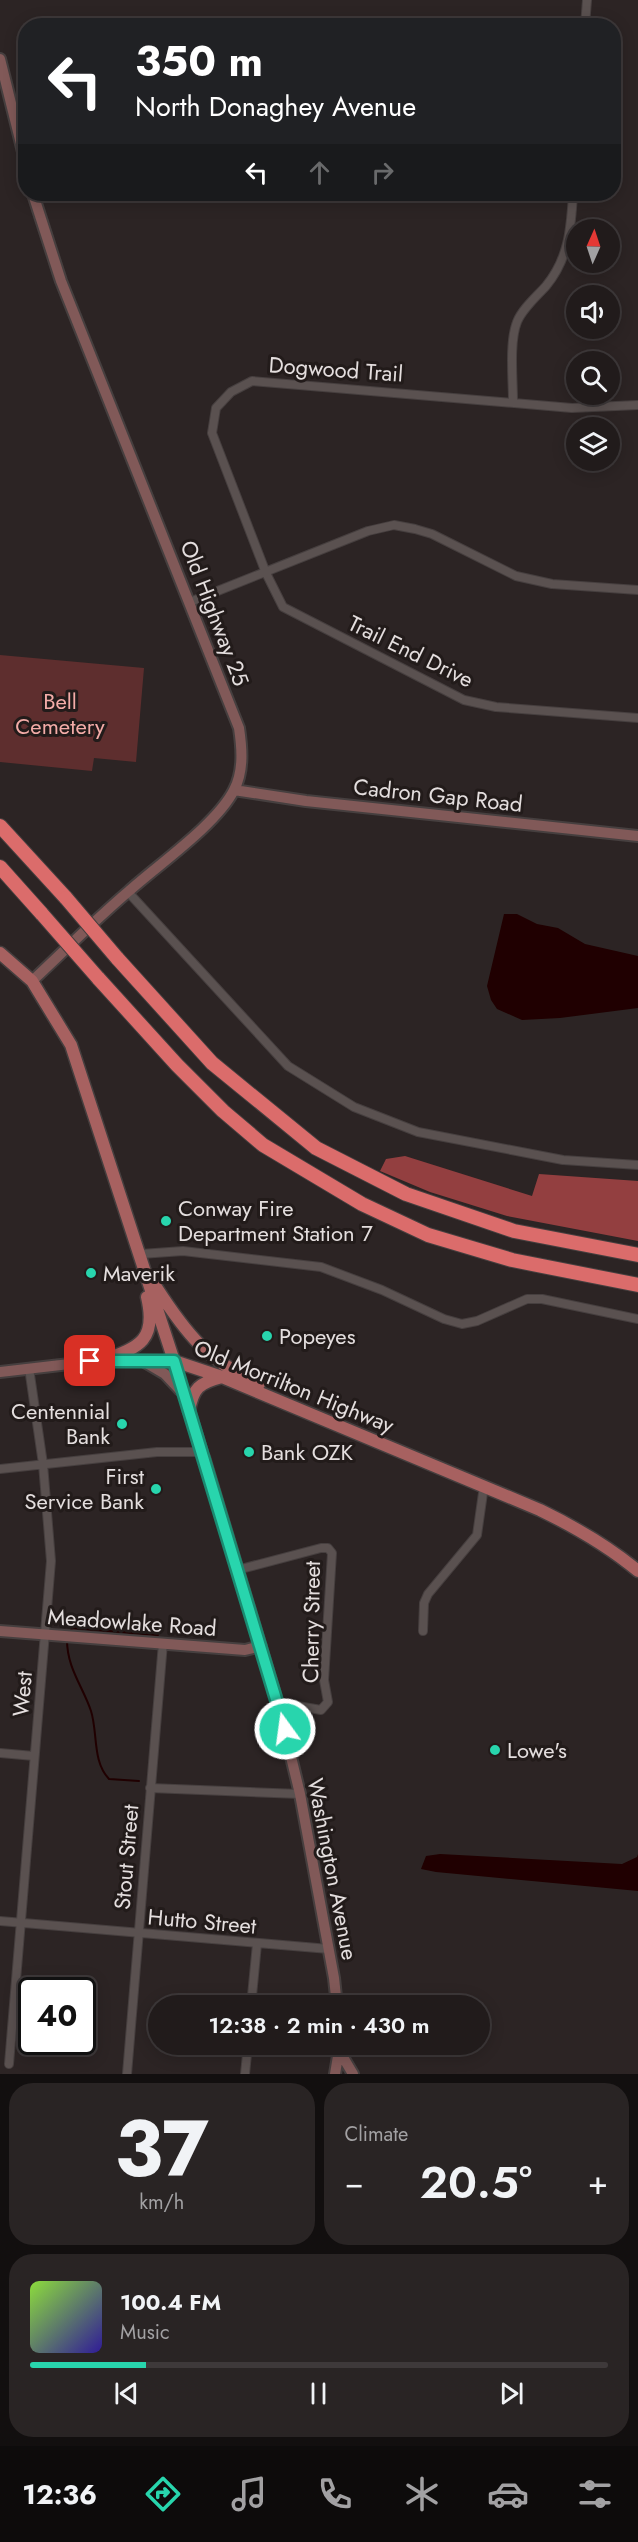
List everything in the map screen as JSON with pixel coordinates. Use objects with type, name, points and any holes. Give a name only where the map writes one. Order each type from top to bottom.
[{"type":"highway","points":[[0,826],[212,1063],[316,1148],[406,1194],[514,1231],[638,1255]]},
{"type":"highway","points":[[0,867],[177,1065],[223,1111],[263,1145],[362,1204],[428,1235],[512,1260],[638,1285]]},
{"type":"main road","name":"Old Morrilton Highway","points":[[0,953],[32,981],[71,1045],[174,1361],[222,1377],[484,1486],[580,1530],[618,1554],[638,1571]]},
{"type":"main road","points":[[104,1360],[132,1350],[144,1341],[148,1333],[150,1310],[141,1254]]},
{"type":"main road","points":[[141,1254],[156,1287],[182,1327],[210,1356],[237,1374],[334,1424]]},
{"type":"main road","points":[[189,1411],[192,1395],[200,1385],[222,1377]]},
{"type":"street","points":[[586,18],[587,0]]},
{"type":"street","points":[[0,59],[18,132]]},
{"type":"street","name":"Old Highway 25","points":[[32,981],[128,892],[219,813],[234,790],[242,752],[238,728],[61,281],[35,201]]},
{"type":"street","points":[[513,401],[514,339],[517,321],[557,273],[565,254],[572,201]]},
{"type":"street","name":"Dogwood Trail","points":[[266,573],[212,433],[216,408],[231,392],[252,381],[513,401],[572,408],[638,405]]},
{"type":"street","points":[[190,602],[368,531],[394,525],[432,534],[516,576],[552,584],[638,590]]},
{"type":"street","name":"Trail End Drive","points":[[266,573],[283,607],[464,700],[496,707],[638,718]]},
{"type":"street","name":"Cadron Gap Road","points":[[234,790],[306,801],[638,836]]},
{"type":"street","points":[[128,892],[288,1066],[354,1107],[418,1132],[563,1160],[638,1165]]},
{"type":"street","points":[[141,1254],[183,1251],[321,1267],[382,1290],[444,1319],[462,1323],[477,1321],[527,1299],[542,1299],[638,1319]]},
{"type":"street","points":[[140,1359],[165,1374],[184,1397]]},
{"type":"street","points":[[0,1372],[104,1360],[174,1361]]},
{"type":"street","name":"Washington Avenue","points":[[174,1361],[279,1707],[300,1794],[329,1949],[335,1995]]},
{"type":"street","name":"West","points":[[22,1923],[51,1561],[43,1464],[29,1368]]},
{"type":"street","points":[[0,1469],[157,1452],[203,1455]]},
{"type":"street","points":[[423,1631],[424,1603],[428,1594],[477,1535],[484,1486]]},
{"type":"street","name":"Cherry Street","points":[[237,1570],[321,1548],[328,1548],[332,1553],[324,1680],[328,1702],[321,1710],[292,1705],[279,1707]]},
{"type":"street","name":"Meadowlake Road","points":[[0,1631],[245,1650],[261,1646]]},
{"type":"street","name":"Stout Street","points":[[127,2074],[163,1643]]},
{"type":"street","points":[[0,1753],[34,1756]]},
{"type":"street","points":[[150,1788],[300,1794]]},
{"type":"street","name":"Hutto Street","points":[[0,1921],[329,1949]]},
{"type":"street","points":[[9,2064],[22,1923]]},
{"type":"street","points":[[252,1995],[257,1944]]},
{"type":"street","points":[[245,2074],[247,2055]]},
{"type":"street","points":[[335,2074],[339,2055]]},
{"type":"street","points":[[344,2055],[353,2074]]},
{"type":"green space","name":"Bell Cemetery","points":[[0,655],[144,668],[136,762],[94,758],[92,771],[0,762]]},
{"type":"shaded area","points":[[504,914],[517,914],[537,924],[558,928],[585,944],[638,956],[638,1008],[560,1018],[522,1020],[497,1009],[491,1000],[487,986]]},
{"type":"shaded area","points":[[405,1156],[532,1196],[539,1174],[638,1181],[638,1241],[507,1216],[430,1192],[380,1171],[386,1159]]},
{"type":"shaded area","points":[[440,1854],[622,1864],[637,1857],[638,1854],[638,1891],[421,1869],[426,1856]]},
{"type":"waterway","points":[[70,1633],[72,1628],[158,1635]]},
{"type":"waterway","points":[[67,1640],[72,1668],[91,1711],[98,1755],[104,1772],[109,1779],[139,1781]]},
{"type":"place","name":"Conway Fire Department Station 7","points":[[166,1221]]},
{"type":"place","name":"Maverik","points":[[91,1273]]},
{"type":"place","name":"Popeyes","points":[[267,1336]]},
{"type":"place","name":"Centennial Bank","points":[[122,1424]]},
{"type":"place","name":"Bank OZK","points":[[249,1452]]},
{"type":"place","name":"First Service Bank","points":[[156,1489]]},
{"type":"place","name":"Lowe's","points":[[495,1750]]},
{"type":"route","points":[[90,1361],[140,1359],[174,1361],[285,1729]]}]
